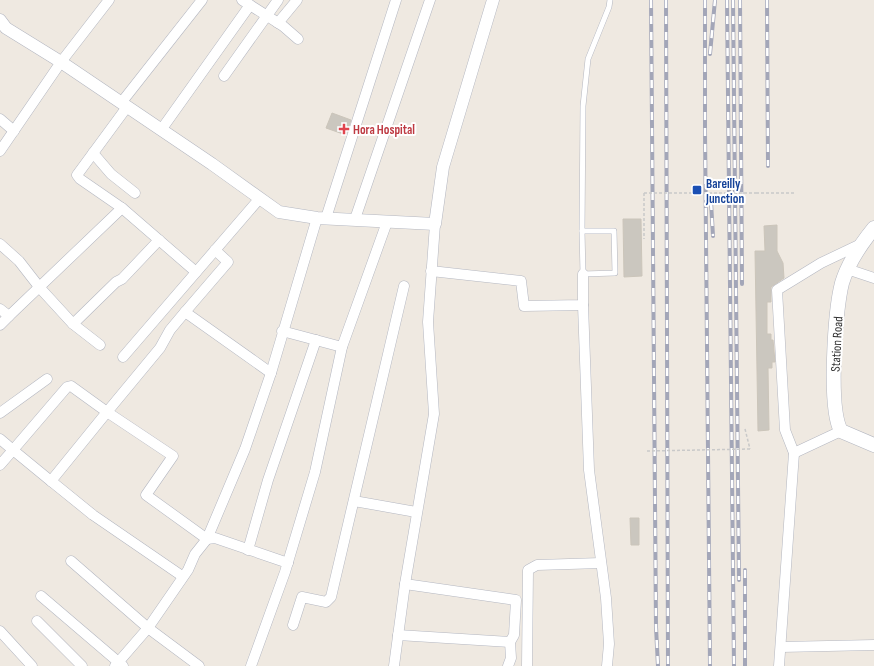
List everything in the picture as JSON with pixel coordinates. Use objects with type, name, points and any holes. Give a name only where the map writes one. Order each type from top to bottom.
[{"type":"main road","name":"Station Road","points":[[841,431],[836,419],[835,406],[836,343],[839,298],[847,269],[874,228]]},
{"type":"main road","points":[[841,431],[874,445]]},
{"type":"street","points":[[0,151],[61,62],[109,0]]},
{"type":"street","points":[[196,272],[122,208],[80,179],[77,175],[124,105],[202,0]]},
{"type":"street","points":[[224,76],[278,0]]},
{"type":"street","points":[[278,23],[297,0]]},
{"type":"street","points":[[42,596],[119,665],[148,628],[182,576],[188,570],[195,554],[207,538],[245,449],[271,373],[282,331],[396,0]]},
{"type":"street","points":[[355,220],[430,0]]},
{"type":"street","points":[[394,666],[416,512],[434,414],[428,322],[435,224],[443,167],[493,0]]},
{"type":"street","points":[[161,130],[246,3],[278,23],[298,39]]},
{"type":"street","points":[[0,20],[6,28],[61,62],[279,212],[322,218],[435,224]]},
{"type":"street","points":[[0,119],[14,131]]},
{"type":"street","points":[[93,153],[111,174],[135,193]]},
{"type":"street","points":[[123,357],[260,198]]},
{"type":"street","points":[[0,325],[122,208]]},
{"type":"street","points":[[251,666],[288,563],[315,472],[342,347],[387,222]]},
{"type":"street","points":[[73,324],[103,297],[106,291],[122,279],[159,240]]},
{"type":"street","points":[[779,666],[794,453],[785,430],[777,290],[821,263],[864,242]]},
{"type":"street","points":[[0,244],[19,261],[40,288],[73,324],[100,345]]},
{"type":"street","points":[[52,482],[160,348],[170,330],[228,262],[215,250]]},
{"type":"street","points":[[847,269],[874,278]]},
{"type":"street","points":[[431,271],[521,281],[524,306],[583,305]]},
{"type":"street","points":[[583,274],[589,470],[601,563],[609,644],[607,666]]},
{"type":"street","points":[[293,625],[302,597],[324,602],[330,600],[404,286]]},
{"type":"street","points":[[0,309],[9,316]]},
{"type":"street","points":[[185,312],[271,373]]},
{"type":"street","points":[[282,331],[342,347]]},
{"type":"street","points":[[248,550],[268,480],[316,340]]},
{"type":"street","points":[[0,413],[47,378]]},
{"type":"street","points":[[0,466],[67,387],[75,388],[107,412],[173,456],[146,495],[207,538],[215,538],[288,563]]},
{"type":"street","points":[[794,453],[841,431]]},
{"type":"street","points":[[0,439],[93,515],[182,576]]},
{"type":"street","points":[[354,501],[416,512]]},
{"type":"street","points":[[71,561],[148,628],[199,666]]},
{"type":"street","points":[[527,666],[528,570],[538,565],[601,563]]},
{"type":"street","points":[[405,584],[516,600],[528,599]]},
{"type":"street","points":[[508,666],[511,658],[510,642],[514,636],[516,600]]},
{"type":"street","points":[[38,621],[82,666]]},
{"type":"street","points":[[0,631],[32,666]]},
{"type":"street","points":[[398,635],[510,642]]},
{"type":"street","points":[[781,647],[874,645]]},
{"type":"lane","points":[[582,231],[614,231],[615,273],[583,274],[582,231],[583,106],[588,59],[609,7],[610,0]]},
{"type":"path","points":[[644,239],[644,193],[794,193]]},
{"type":"path","points":[[648,451],[750,449],[745,429]]},
{"type":"building","points":[[332,113],[351,120],[346,135],[326,128]]},
{"type":"building","points":[[623,219],[641,219],[642,276],[624,277]]},
{"type":"building","points":[[777,225],[777,251],[783,263],[784,278],[771,287],[771,302],[767,302],[767,334],[771,334],[771,340],[773,340],[775,362],[772,362],[772,368],[768,368],[769,430],[758,431],[755,251],[765,251],[764,226]]},
{"type":"building","points":[[630,518],[639,518],[639,545],[631,545]]},
{"type":"railway","points":[[651,0],[656,627],[658,666]]},
{"type":"railway","points":[[666,0],[668,666]]},
{"type":"railway","points":[[705,0],[710,666]]},
{"type":"railway","points":[[710,54],[715,0]]},
{"type":"railway","points":[[727,0],[734,666]]},
{"type":"railway","points":[[733,0],[739,580]]},
{"type":"railway","points":[[740,0],[742,284]]},
{"type":"railway","points":[[767,0],[768,166]]},
{"type":"railway","points":[[711,202],[713,236]]},
{"type":"railway","points":[[745,570],[745,666]]},
{"type":"place","name":"Hora Hospital","points":[[344,129]]},
{"type":"place","name":"Bareilly Junction","points":[[697,190]]}]
